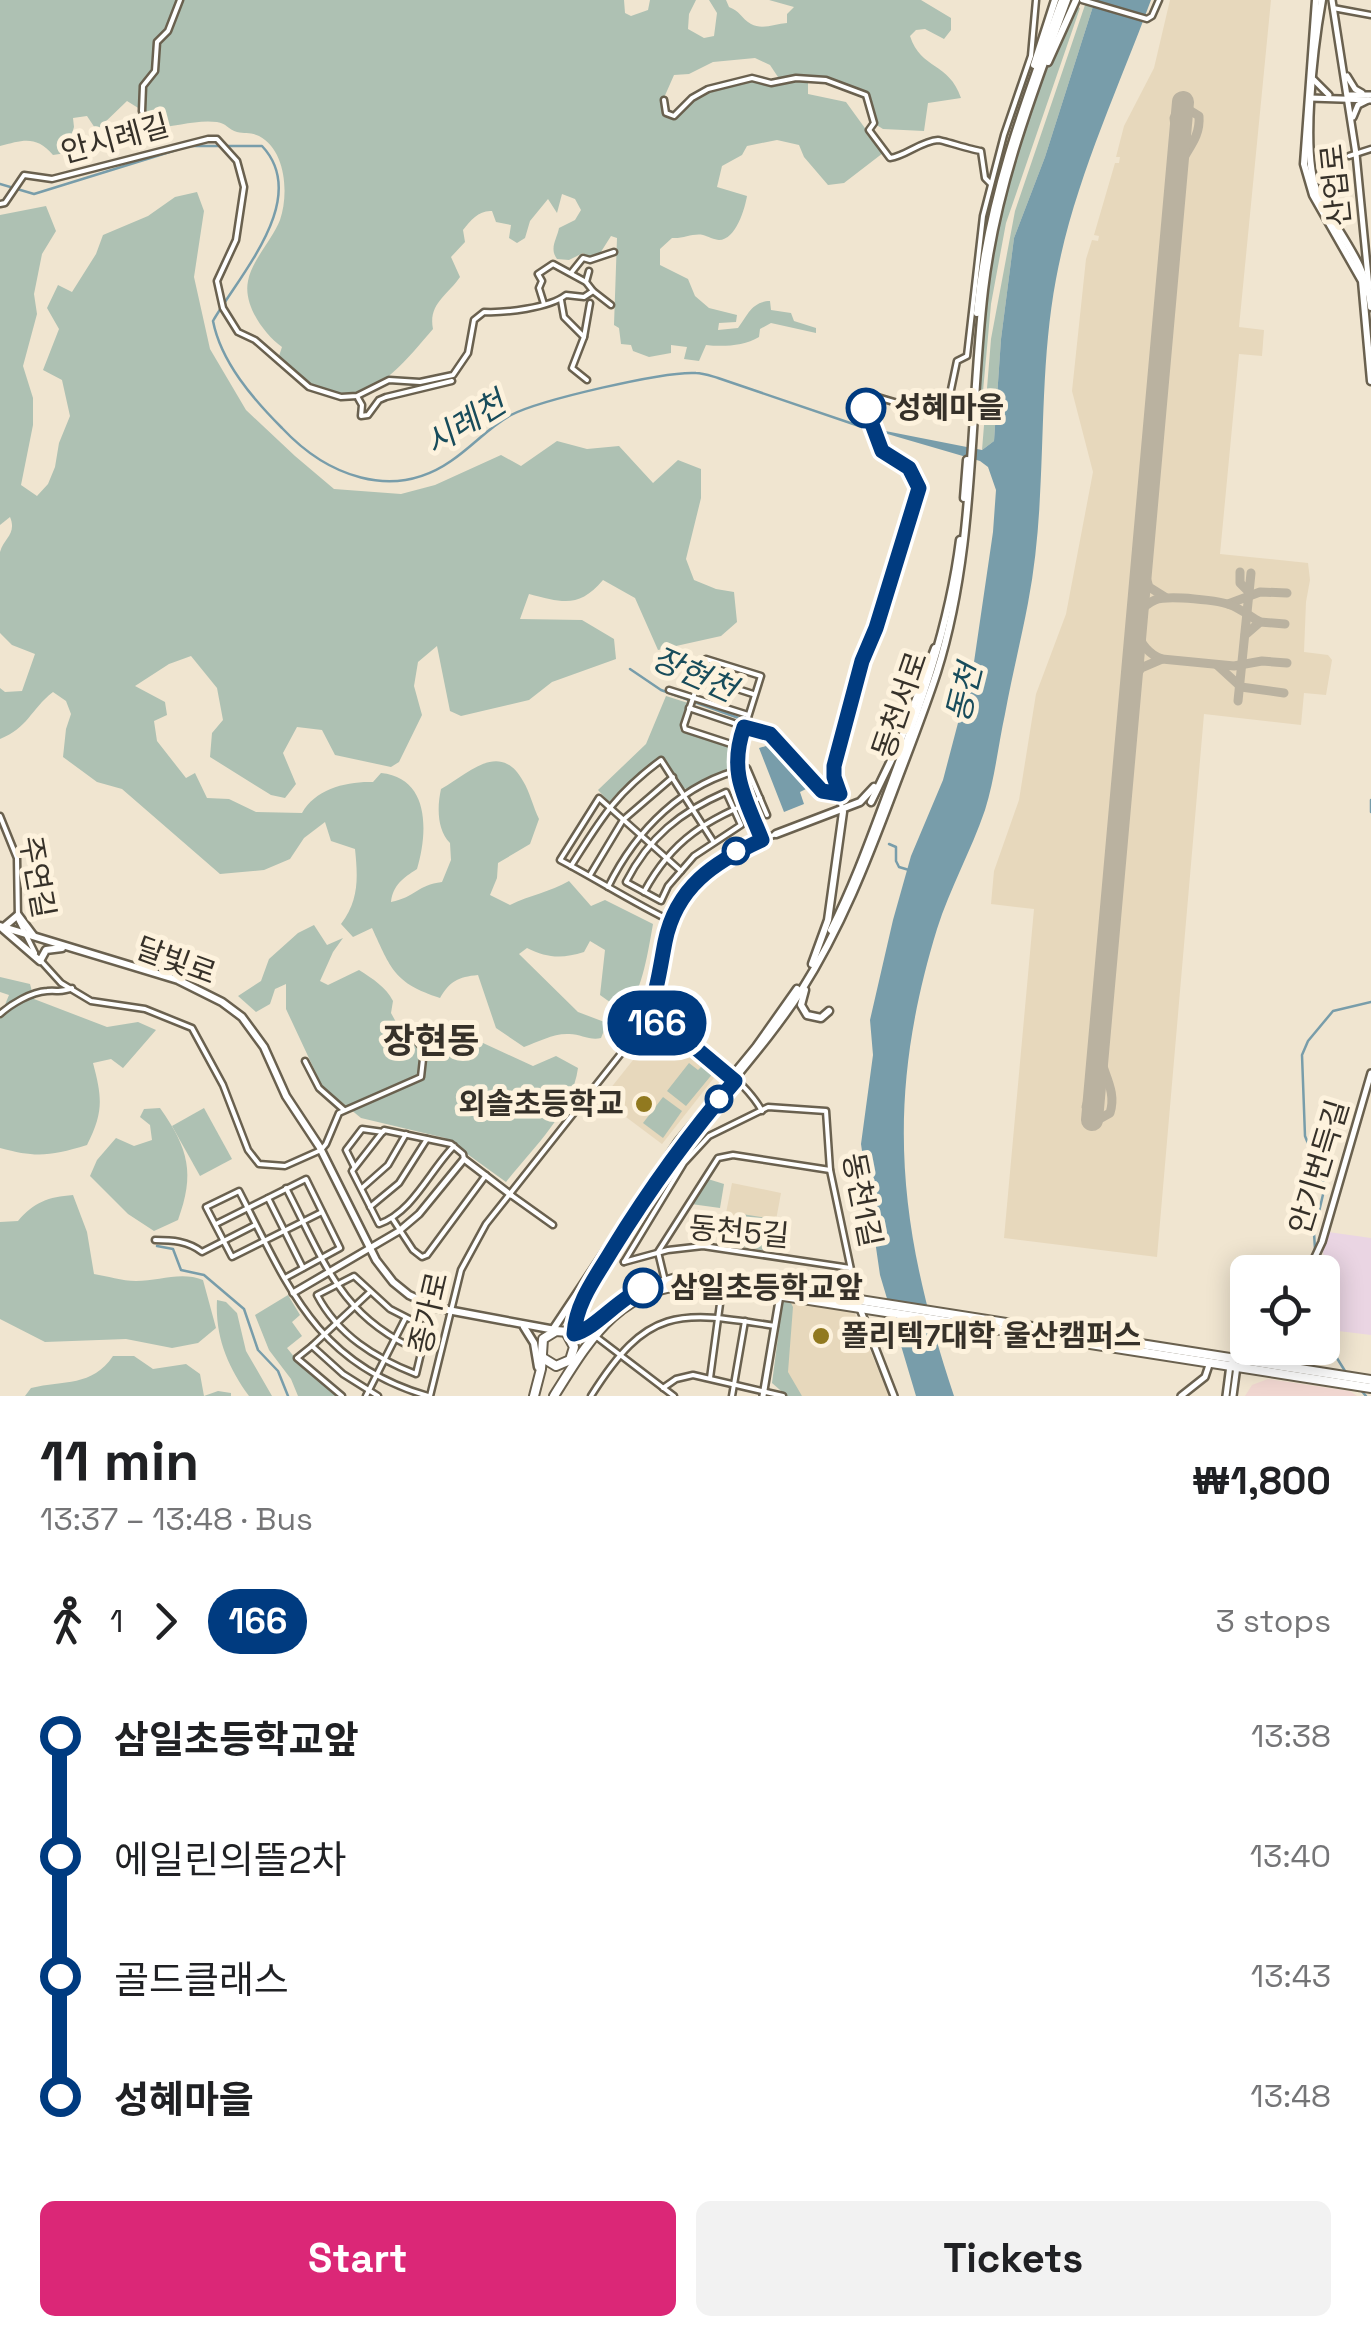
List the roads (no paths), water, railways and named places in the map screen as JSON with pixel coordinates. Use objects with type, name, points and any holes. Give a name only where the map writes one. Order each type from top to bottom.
[{"type":"main road","points":[[1021,117],[1055,0]]},
{"type":"main road","name":"동천서로","points":[[555,1331],[678,1142],[770,1037],[823,955],[860,879],[938,670],[959,580],[983,264],[996,196],[1065,0]]},
{"type":"main road","points":[[1021,117],[1079,0]]},
{"type":"main road","points":[[1319,0],[1308,155],[1314,184],[1362,268],[1366,284]]},
{"type":"main road","points":[[1319,0],[1303,155],[1306,178],[1366,284]]},
{"type":"main road","name":"산업로","points":[[1366,284],[1371,306]]},
{"type":"main road","name":"산업로","points":[[1366,284],[1371,381]]},
{"type":"main road","name":"동천서로","points":[[580,1347],[574,1334],[579,1305],[682,1144],[776,1020],[812,964],[862,862],[928,684],[949,609],[968,478]]},
{"type":"main road","points":[[871,802],[912,710],[949,609]]},
{"type":"main road","points":[[776,834],[864,800],[912,710]]},
{"type":"main road","points":[[812,964],[828,920],[842,810]]},
{"type":"main road","points":[[0,926],[6,926],[18,915],[38,938]]},
{"type":"main road","points":[[0,926],[40,960],[46,950],[68,949]]},
{"type":"main road","name":"달빛로","points":[[0,926],[194,987],[242,1017],[264,1046],[290,1104],[320,1150],[384,1273],[404,1292],[426,1304],[555,1331]]},
{"type":"main road","points":[[823,955],[801,1005],[811,1017],[825,1017],[829,1011]]},
{"type":"main road","points":[[534,1396],[543,1339],[555,1331],[574,1334],[589,1328],[626,1297],[665,1281],[713,1276],[1230,1363]]},
{"type":"main road","points":[[553,1396],[580,1347],[623,1307],[650,1293],[689,1283],[780,1290]]},
{"type":"main road","points":[[962,1319],[1230,1364]]},
{"type":"main road","points":[[520,1325],[535,1336],[540,1352],[551,1364],[561,1365],[570,1360]]},
{"type":"main road","points":[[520,1325],[536,1350],[538,1384]]},
{"type":"main road","points":[[555,1331],[570,1337],[580,1347]]},
{"type":"main road","points":[[553,1396],[580,1347]]},
{"type":"main road","points":[[1240,1365],[1349,1384],[1368,1382]]},
{"type":"main road","points":[[1243,1365],[1368,1382]]},
{"type":"street","points":[[147,128],[142,111],[144,84],[154,72],[156,44],[168,32],[180,0]]},
{"type":"street","points":[[842,810],[834,766],[862,661],[919,488],[909,468],[888,456],[878,443],[862,393],[922,407],[939,409],[948,404],[957,361],[967,356],[978,242],[1004,135],[1031,56],[1036,0]]},
{"type":"street","points":[[1079,0],[1147,19],[1154,14],[1159,0]]},
{"type":"street","name":"산업로","points":[[1332,0],[1344,97],[1352,125],[1352,155],[1367,223],[1366,284]]},
{"type":"street","points":[[1334,8],[1371,16]]},
{"type":"street","points":[[1342,66],[1354,88],[1371,97]]},
{"type":"street","points":[[664,100],[665,111],[672,116],[693,98],[721,84],[752,78],[771,83],[800,78],[835,82],[866,96],[874,123],[868,130],[889,157],[942,141],[980,151],[985,180],[992,184]]},
{"type":"street","points":[[1314,79],[1327,97]]},
{"type":"street","points":[[1310,96],[1371,97]]},
{"type":"street","points":[[1311,108],[1327,97]]},
{"type":"street","points":[[1352,125],[1356,108],[1371,97]]},
{"type":"street","name":"안시례길","points":[[0,204],[5,203],[24,175],[52,179],[208,138],[218,139],[237,161],[244,195],[236,240],[218,276],[224,308],[238,332],[254,340],[309,387],[341,397],[356,396]]},
{"type":"street","points":[[1352,155],[1371,149]]},
{"type":"street","points":[[571,273],[582,258],[590,260],[614,252]]},
{"type":"street","points":[[544,304],[538,274],[553,264],[586,282],[603,302],[611,305]]},
{"type":"street","points":[[586,282],[590,272]]},
{"type":"street","points":[[452,382],[379,400],[368,415],[361,416],[362,404],[356,396],[389,380],[420,382],[453,375],[468,352],[471,327],[484,312],[503,313],[561,300],[566,295],[584,297],[593,291]]},
{"type":"street","points":[[561,300],[564,317],[584,337]]},
{"type":"street","points":[[587,380],[572,368],[584,337],[590,304]]},
{"type":"street","points":[[737,746],[685,729],[706,658],[761,676],[737,746],[736,771],[762,840]]},
{"type":"street","points":[[700,678],[754,695]]},
{"type":"street","points":[[668,690],[748,716]]},
{"type":"street","points":[[689,707],[770,734],[822,791],[840,794]]},
{"type":"street","points":[[571,866],[608,806],[660,760],[713,841]]},
{"type":"street","points":[[608,887],[640,834],[686,795],[736,771],[750,770],[766,815]]},
{"type":"street","points":[[590,875],[623,820],[673,776]]},
{"type":"street","points":[[726,792],[734,809],[741,825],[738,830],[713,841],[681,871],[662,901],[626,882],[650,843],[692,807],[726,792]]},
{"type":"street","points":[[671,921],[612,892],[560,860],[600,798],[681,871]]},
{"type":"street","points":[[644,892],[666,857],[702,824],[760,798]]},
{"type":"street","name":"주연길","points":[[0,816],[16,858],[18,915],[23,934],[40,960],[61,983],[72,988]]},
{"type":"street","name":"종가로","points":[[430,1396],[466,1259],[486,1224],[646,1018],[671,921],[685,894],[700,876],[731,854],[776,834]]},
{"type":"street","points":[[0,1014],[8,1006],[39,993],[72,988]]},
{"type":"street","name":"달빛로","points":[[72,988],[97,1003],[146,1009],[192,1028],[222,1085],[248,1150],[259,1164],[285,1166],[320,1150]]},
{"type":"street","points":[[646,1018],[686,1040],[753,1097],[762,1110]]},
{"type":"street","points":[[320,1150],[329,1138],[334,1120],[344,1110],[421,1077],[424,1050],[413,1036]]},
{"type":"street","points":[[424,1050],[456,1039]]},
{"type":"street","points":[[305,1061],[319,1088],[344,1110]]},
{"type":"street","name":"안기번득길","points":[[1316,1255],[1371,1072]]},
{"type":"street","name":"동천1길","points":[[762,1110],[782,1106],[826,1111],[830,1170],[857,1302]]},
{"type":"street","name":"동천5길","points":[[762,1110],[721,1128],[698,1146],[624,1262],[658,1252],[710,1247],[852,1268]]},
{"type":"street","points":[[454,1146],[410,1201],[392,1218],[378,1224],[346,1150],[362,1129],[406,1134],[454,1146],[464,1159],[554,1225]]},
{"type":"street","points":[[354,1168],[383,1131]]},
{"type":"street","points":[[361,1188],[384,1170],[406,1134]]},
{"type":"street","points":[[370,1207],[400,1183],[428,1139]]},
{"type":"street","points":[[665,1281],[658,1252],[718,1158],[732,1154],[830,1170]]},
{"type":"street","points":[[293,1292],[399,1231],[419,1214],[464,1159]]},
{"type":"street","points":[[392,1218],[414,1250],[422,1257],[427,1255],[486,1175]]},
{"type":"street","points":[[216,1224],[306,1179],[340,1248],[285,1278]]},
{"type":"street","points":[[286,1188],[352,1308],[394,1340],[420,1351]]},
{"type":"street","points":[[322,1212],[304,1222],[285,1231],[266,1241],[232,1258],[206,1207],[239,1191],[266,1241],[285,1278],[293,1292],[322,1335],[376,1377],[430,1396]]},
{"type":"street","points":[[268,1198],[303,1268]]},
{"type":"street","points":[[155,1240],[172,1240],[202,1252],[257,1224]]},
{"type":"street","points":[[412,1391],[427,1328],[405,1319],[370,1292],[359,1277],[317,1295],[356,1342],[384,1361],[416,1374]]},
{"type":"street","points":[[710,1378],[722,1284]]},
{"type":"street","points":[[764,1393],[780,1290]]},
{"type":"street","points":[[342,1396],[297,1358],[370,1292]]},
{"type":"street","points":[[857,1302],[894,1396]]},
{"type":"street","points":[[591,1396],[618,1354],[661,1323],[718,1316],[775,1326]]},
{"type":"street","points":[[367,1393],[405,1319]]},
{"type":"street","points":[[732,1396],[746,1321]]},
{"type":"street","points":[[593,1335],[674,1396]]},
{"type":"street","points":[[312,1346],[367,1393],[378,1396]]},
{"type":"street","points":[[1181,1396],[1205,1377],[1210,1362]]},
{"type":"street","points":[[1230,1396],[1234,1365]]},
{"type":"street","points":[[663,1388],[682,1377],[710,1378],[783,1396]]},
{"type":"water","points":[[1095,0],[1151,0],[1085,172],[1064,243],[1050,319],[1038,522],[1028,603],[988,798],[937,929],[909,1051],[904,1108],[910,1220],[920,1276],[954,1396],[916,1396],[880,1275],[861,1144],[873,1055],[870,1020],[911,856],[943,780],[974,662],[996,490],[988,467],[980,461],[860,426],[982,450],[994,441],[1001,339],[1014,238],[1045,157]]},
{"type":"water","points":[[766,746],[803,781],[806,789],[800,792],[804,804],[784,812],[759,748]]},
{"type":"waterway","name":"시례천","points":[[0,184],[34,194],[189,146],[262,146],[275,167],[279,189],[275,212],[253,259],[213,321],[217,336],[240,379],[299,445],[339,470],[361,478],[406,480],[429,473],[451,461],[503,420],[526,409],[602,388],[680,374],[710,376],[862,427]]},
{"type":"waterway","name":"장현천","points":[[630,669],[661,690],[769,729],[820,783],[834,791]]},
{"type":"waterway","points":[[1371,800],[1371,812]]},
{"type":"waterway","name":"장현천","points":[[889,844],[896,847],[899,867],[909,870]]},
{"type":"waterway","points":[[1315,1249],[1314,1233],[1325,1186],[1305,1136],[1302,1055],[1308,1041],[1333,1011],[1371,1002]]},
{"type":"waterway","points":[[157,1246],[173,1249],[181,1270],[204,1275],[244,1309],[258,1350],[278,1371],[288,1396]]},
{"type":"waterway","points":[[1340,1363],[1345,1371]]},
{"type":"waterway","points":[[1360,1389],[1366,1396]]},
{"type":"place","name":"성혜마을","points":[[866,408]]},
{"type":"place","name":"외솔초등학교","points":[[644,1104]]},
{"type":"place","name":"삼일초등학교앞","points":[[643,1288]]},
{"type":"place","name":"폴리텍7대학 울산캠퍼스","points":[[821,1336]]},
{"type":"district","name":"장현동","points":[[431,1041]]},
{"type":"water label","name":"동천","points":[[964,693]]}]
